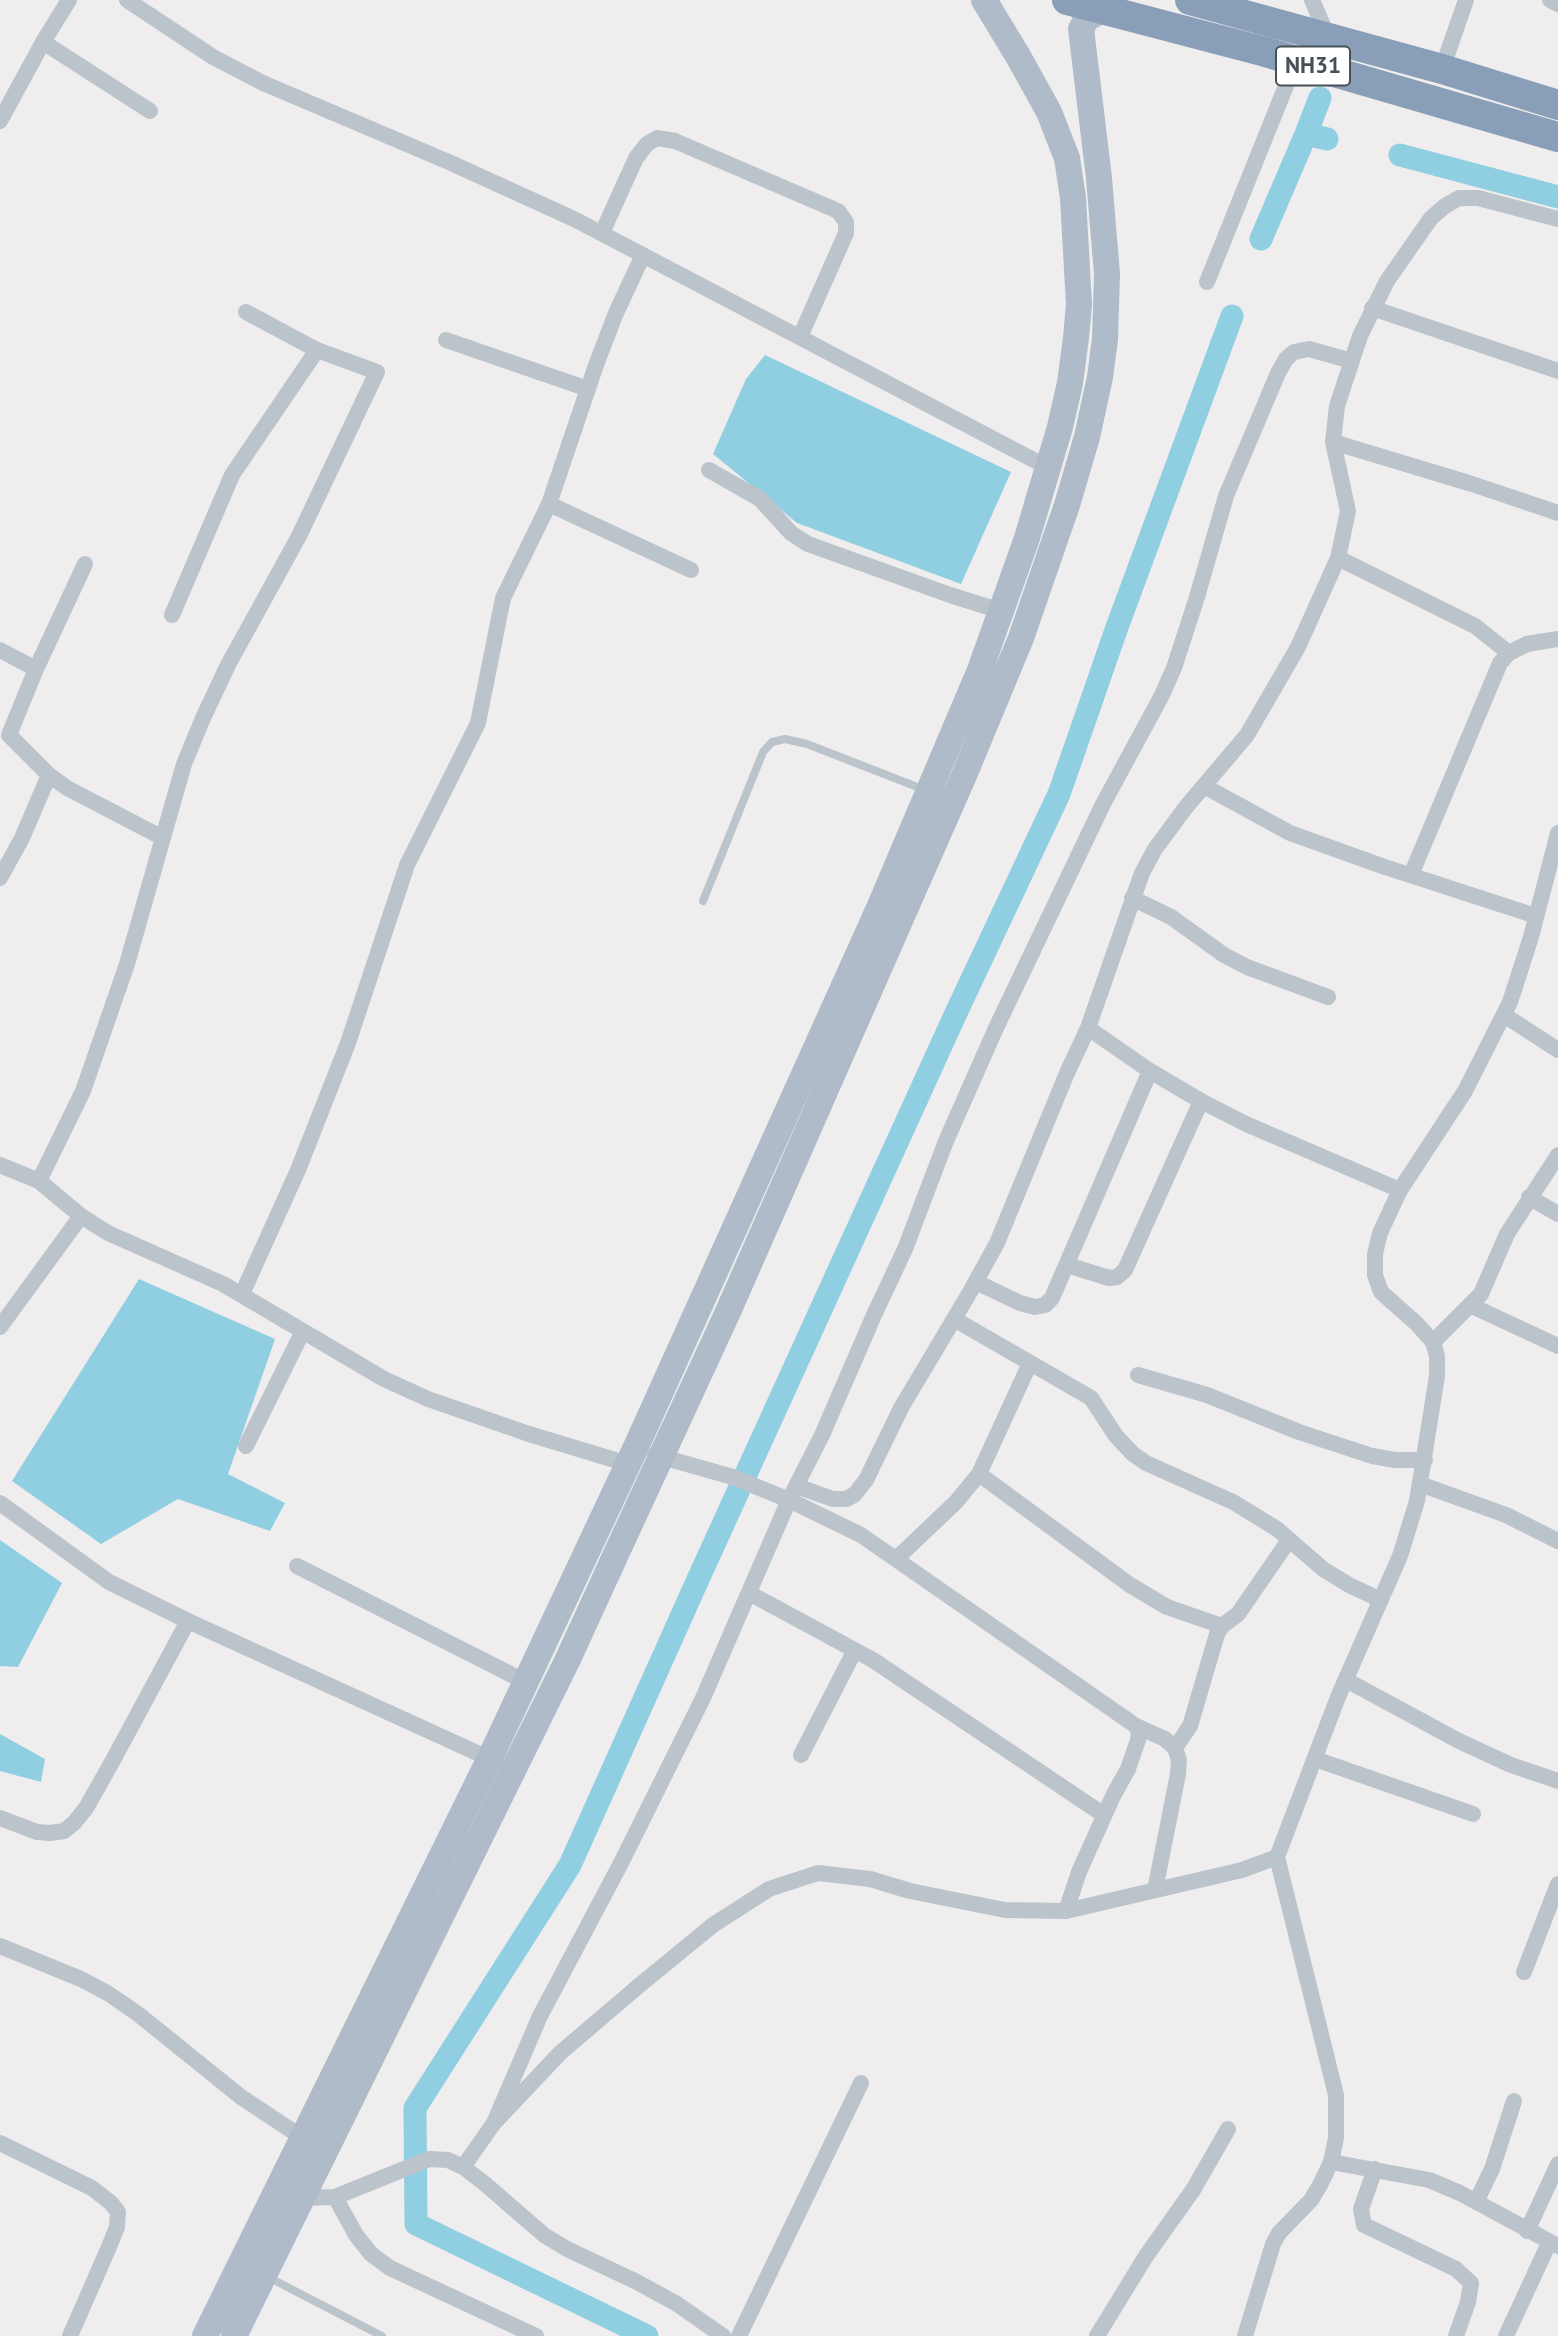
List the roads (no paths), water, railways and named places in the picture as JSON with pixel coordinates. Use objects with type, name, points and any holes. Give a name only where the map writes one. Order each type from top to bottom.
[{"type":"highway","name":"NH31","points":[[1067,0],[1296,61],[1558,137]]},
{"type":"highway","name":"NH31","points":[[1191,0],[1443,69],[1558,105]]},
{"type":"main road","points":[[205,2336],[289,2197],[500,1764],[526,1682],[641,1456],[980,670],[1027,538],[1060,427],[1076,338],[1079,304],[1073,198],[1067,158],[1049,112],[984,0]]},
{"type":"main road","points":[[233,2336],[263,2275],[289,2197],[303,2138],[500,1764],[568,1659],[641,1456],[727,1314],[998,697],[1021,638],[1067,505],[1087,437],[1105,339],[1107,274],[1099,178],[1081,29],[1087,18],[1103,10]]},
{"type":"street","points":[[0,121],[69,0]]},
{"type":"street","points":[[127,0],[213,57],[263,83],[451,163],[602,233],[1047,467]]},
{"type":"street","points":[[1312,0],[1328,37]]},
{"type":"street","points":[[1550,0],[1558,4]]},
{"type":"street","points":[[1443,69],[1463,1]]},
{"type":"street","points":[[43,42],[150,111]]},
{"type":"street","points":[[1207,282],[1296,61]]},
{"type":"street","points":[[0,85],[14,95]]},
{"type":"street","points":[[602,233],[636,158],[647,144],[657,138],[675,141],[838,211],[846,222],[846,233],[800,337]]},
{"type":"street","points":[[0,1165],[39,1181],[81,1216],[108,1233],[223,1284],[384,1379],[428,1399],[541,1438],[641,1456],[733,1477],[787,1493],[833,1499],[846,1499],[854,1495],[866,1480],[901,1408],[997,1243],[1088,1028],[1142,873],[1155,849],[1247,735],[1272,695],[1298,647],[1338,558],[1348,511],[1333,442],[1337,407],[1373,308],[1387,281],[1431,218],[1459,198],[1478,198],[1558,219]]},
{"type":"street","points":[[242,1294],[298,1170],[343,1055],[407,865],[478,723],[503,598],[549,504],[616,313],[643,255]]},
{"type":"street","points":[[1373,308],[1558,371]]},
{"type":"street","points":[[39,1181],[83,1091],[127,964],[184,764],[203,718],[228,665],[299,536],[377,372],[317,349],[246,312]]},
{"type":"street","points":[[446,340],[588,389]]},
{"type":"street","points":[[172,615],[232,475],[317,349]]},
{"type":"street","points":[[494,2123],[540,2016],[675,1758],[749,1593],[787,1493],[822,1435],[873,1315],[905,1249],[946,1141],[1002,1015],[1102,804],[1156,707],[1174,668],[1226,496],[1278,373],[1286,359],[1294,352],[1309,349],[1352,361]]},
{"type":"street","points":[[1333,442],[1558,513]]},
{"type":"street","points":[[709,470],[760,499],[791,533],[808,544],[1001,611]]},
{"type":"street","points":[[549,504],[691,570]]},
{"type":"street","points":[[1338,558],[1475,626],[1509,653]]},
{"type":"street","points":[[85,564],[4,736],[67,788],[163,838]]},
{"type":"street","points":[[1410,874],[1500,663],[1509,653],[1527,644],[1558,639]]},
{"type":"street","points":[[0,650],[36,669]]},
{"type":"street","points":[[0,878],[22,838],[49,775]]},
{"type":"street","points":[[1204,786],[1290,833],[1536,916]]},
{"type":"street","points":[[1245,2336],[1273,2244],[1279,2233],[1311,2200],[1331,2162],[1336,2138],[1336,2095],[1277,1857],[1346,1680],[1400,1556],[1425,1460],[1437,1376],[1437,1356],[1433,1342],[1418,1324],[1381,1292],[1375,1275],[1375,1254],[1380,1233],[1400,1190],[1465,1091],[1504,1015],[1519,975],[1558,833]]},
{"type":"street","points":[[1541,896],[1558,900]]},
{"type":"street","points":[[1132,898],[1171,917],[1224,956],[1328,997]]},
{"type":"street","points":[[1504,1015],[1558,1050]]},
{"type":"street","points":[[1088,1028],[1150,1071],[1201,1101],[1246,1124],[1400,1190]]},
{"type":"street","points":[[976,1282],[1020,1303],[1035,1307],[1045,1305],[1052,1298],[1150,1071]]},
{"type":"street","points":[[1066,1265],[1109,1278],[1117,1277],[1125,1269],[1201,1101]]},
{"type":"street","points":[[1433,1342],[1472,1306],[1481,1294],[1507,1234],[1558,1155]]},
{"type":"street","points":[[1529,1197],[1558,1214]]},
{"type":"street","points":[[0,1327],[81,1216]]},
{"type":"street","points":[[1472,1306],[1558,1346]]},
{"type":"street","points":[[954,1319],[1091,1398],[1116,1436],[1146,1464],[1256,1516],[1324,1569],[1349,1585],[1381,1600]]},
{"type":"street","points":[[246,1446],[303,1331]]},
{"type":"street","points":[[896,1559],[956,1502],[979,1474],[1030,1363]]},
{"type":"street","points":[[1139,1375],[1207,1395],[1298,1432],[1373,1456],[1395,1460],[1425,1460]]},
{"type":"street","points":[[979,1474],[1130,1585],[1167,1607],[1222,1626]]},
{"type":"street","points":[[1420,1484],[1506,1515],[1558,1541]]},
{"type":"street","points":[[787,1493],[861,1535],[1136,1726],[1165,1739],[1175,1748],[1179,1760],[1178,1774],[1155,1890]]},
{"type":"street","points":[[0,1503],[109,1582],[500,1764]]},
{"type":"street","points":[[1175,1748],[1190,1726],[1214,1643],[1222,1626],[1238,1614],[1289,1540]]},
{"type":"street","points":[[297,1566],[526,1682]]},
{"type":"street","points":[[749,1593],[873,1660],[1104,1815]]},
{"type":"street","points":[[0,1818],[37,1832],[50,1833],[64,1831],[75,1823],[92,1797],[188,1621]]},
{"type":"street","points":[[801,1755],[855,1650]]},
{"type":"street","points":[[1346,1680],[1470,1746],[1511,1765],[1558,1781]]},
{"type":"street","points":[[1066,1911],[1079,1872],[1128,1769],[1138,1740],[1139,1732],[1136,1726]]},
{"type":"street","points":[[1315,1759],[1473,1814]]},
{"type":"street","points":[[463,2167],[494,2123],[560,2053],[713,1926],[769,1889],[818,1873],[870,1879],[910,1891],[1005,1910],[1066,1911],[1242,1870],[1277,1857]]},
{"type":"street","points":[[1524,1972],[1558,1884]]},
{"type":"street","points":[[0,1946],[81,1979],[110,1994],[242,2097],[303,2138]]},
{"type":"street","points":[[739,2336],[860,2082]]},
{"type":"street","points":[[1476,2203],[1492,2169],[1514,2101]]},
{"type":"street","points":[[1097,2336],[1146,2256],[1193,2190],[1228,2129]]},
{"type":"street","points":[[0,2143],[92,2188],[118,2212],[117,2227],[70,2336]]},
{"type":"street","points":[[289,2197],[335,2197],[429,2159],[448,2160],[463,2167],[544,2235],[567,2249],[637,2282],[723,2336]]},
{"type":"street","points":[[1331,2162],[1429,2180],[1460,2193],[1554,2245],[1506,2336]]},
{"type":"street","points":[[1527,2231],[1558,2164]]},
{"type":"street","points":[[1374,2169],[1361,2209],[1364,2225],[1456,2269],[1471,2283],[1468,2302],[1456,2336]]},
{"type":"street","points":[[335,2197],[356,2235],[371,2254],[390,2268],[536,2336]]},
{"type":"lane","points":[[703,901],[764,752],[772,742],[785,739],[807,744],[928,791]]},
{"type":"lane","points":[[263,2275],[382,2336]]},
{"type":"water","points":[[765,355],[1011,472],[961,584],[797,523],[713,454],[746,379]]},
{"type":"water","points":[[139,1279],[275,1339],[228,1474],[285,1503],[270,1531],[178,1499],[101,1544],[12,1481]]},
{"type":"water","points":[[0,1540],[62,1583],[18,1667],[0,1666]]},
{"type":"water","points":[[0,1734],[45,1759],[41,1782],[0,1771]]},
{"type":"waterway","points":[[1306,134],[1320,98]]},
{"type":"waterway","points":[[1261,239],[1306,134],[1327,139]]},
{"type":"waterway","points":[[1400,155],[1558,197]]},
{"type":"waterway","points":[[647,2336],[416,2224],[415,2108],[570,1865],[956,1013],[1059,794],[1116,630],[1232,316]]}]
